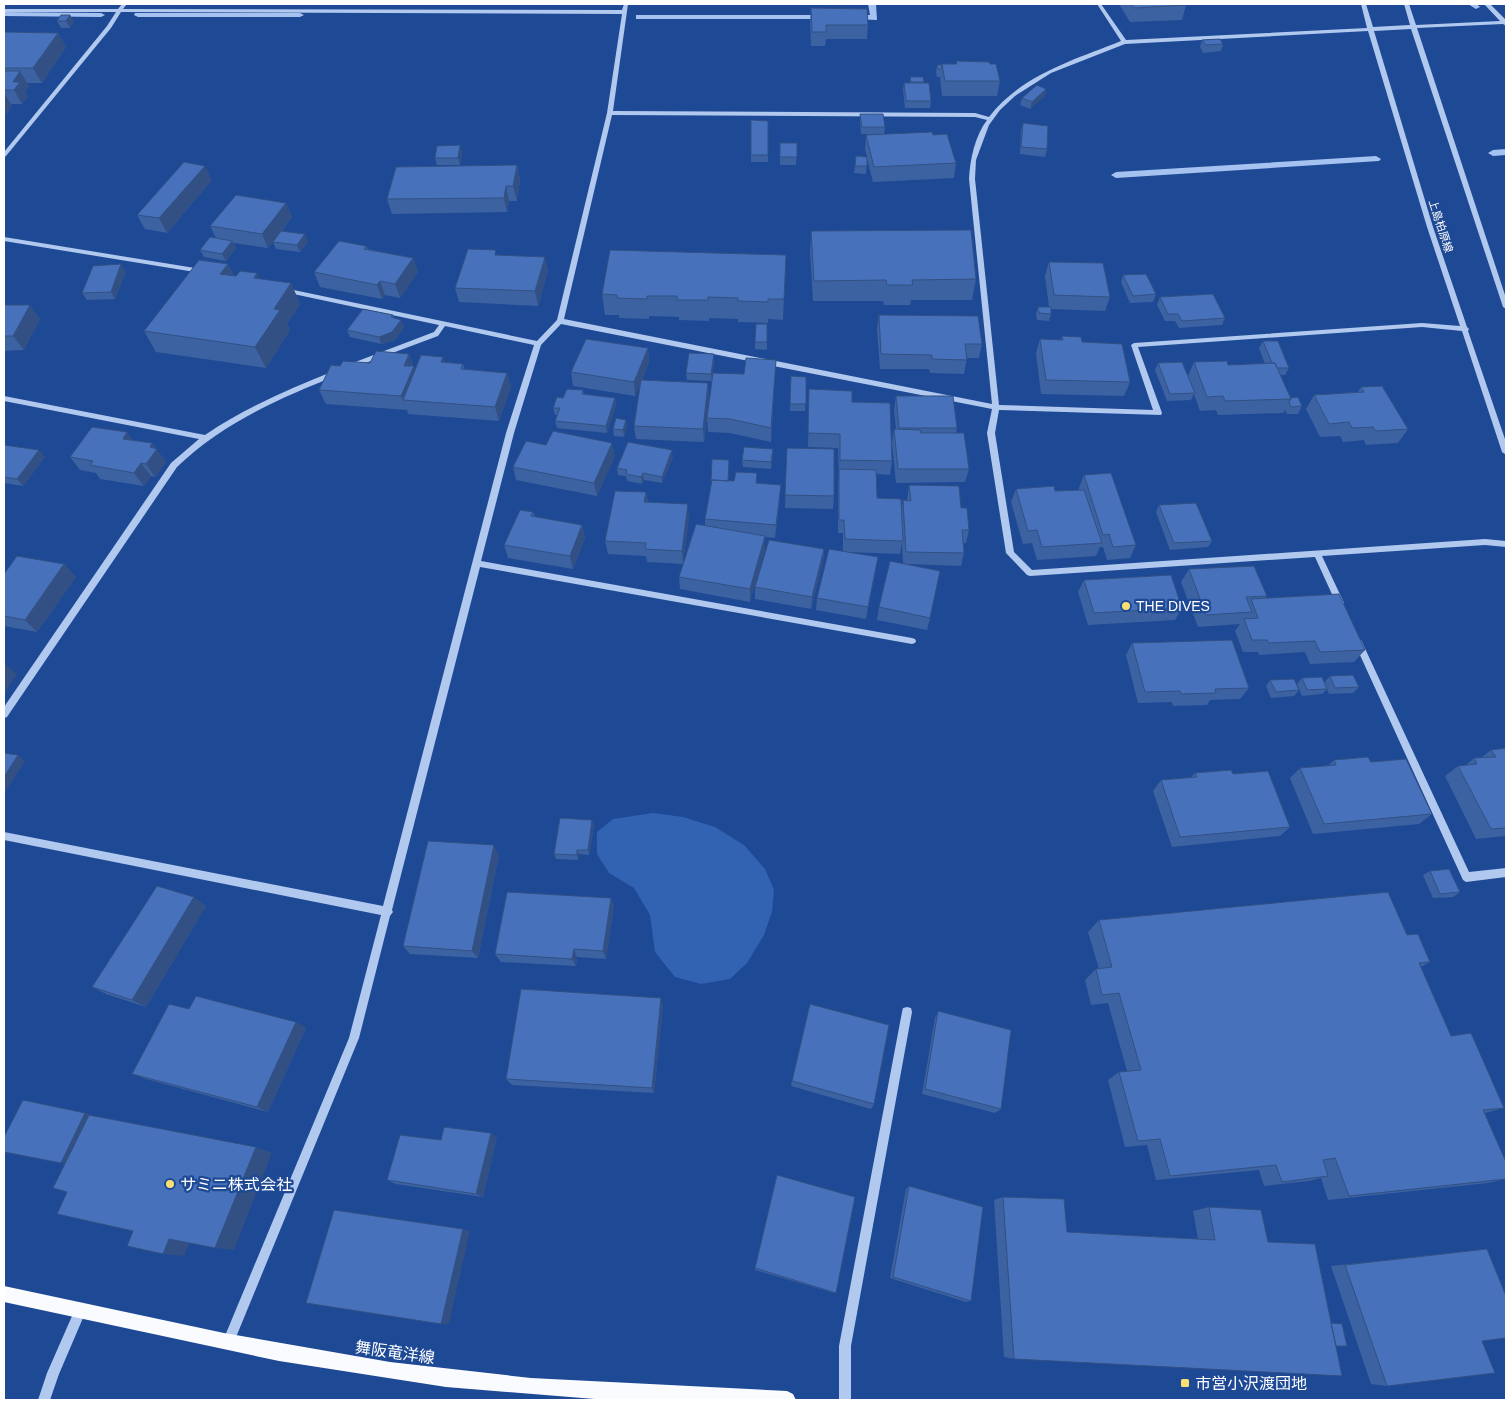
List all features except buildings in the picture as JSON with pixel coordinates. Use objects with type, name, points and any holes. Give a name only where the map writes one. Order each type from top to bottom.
[{"type":"main road","name":"舞阪竜洋線","points":[[4,1294],[228,1343],[340,1363],[447,1378],[565,1388],[787,1400]]},
{"type":"street","points":[[4,155],[109,28],[124,4]]},
{"type":"street","points":[[228,1343],[354,1038],[388,912],[510,432],[538,344],[560,321],[610,113],[626,4]]},
{"type":"street","points":[[1099,4],[1124,42]]},
{"type":"street","name":"上島柏原線","points":[[1363,4],[1430,227],[1506,452]]},
{"type":"street","points":[[1406,4],[1506,307]]},
{"type":"street","points":[[1487,4],[1506,22]]},
{"type":"street","points":[[4,10],[625,12]]},
{"type":"street","points":[[1506,22],[1124,42],[1049,72],[1030,83],[1008,100],[991,119],[978,142],[973,160],[972,179],[996,407],[992,433],[1010,553],[1030,573],[1484,542],[1506,544]]},
{"type":"street","points":[[610,113],[975,115],[991,119]]},
{"type":"street","points":[[4,239],[207,272]]},
{"type":"street","points":[[279,289],[538,344]]},
{"type":"street","points":[[560,321],[996,407],[1158,413],[1134,345],[1422,326],[1466,329]]},
{"type":"street","points":[[4,714],[174,465],[204,437],[227,423],[323,378],[436,334],[443,324]]},
{"type":"street","points":[[4,398],[204,437]]},
{"type":"street","points":[[1317,553],[1346,616]]},
{"type":"street","points":[[476,563],[912,641]]},
{"type":"street","points":[[1354,634],[1466,876],[1506,873]]},
{"type":"street","points":[[4,836],[388,912]]},
{"type":"street","points":[[845,1400],[845,1346],[907,1012]]},
{"type":"street","points":[[44,1400],[53,1373],[80,1311]]},
{"type":"shaded area","points":[[653,813],[683,817],[715,827],[744,845],[765,869],[774,890],[772,912],[764,935],[747,963],[730,979],[701,984],[675,977],[655,952],[650,915],[634,888],[609,873],[597,854],[597,832],[613,819]]},
{"type":"waterway","points":[[851,17],[874,18],[872,4]]},
{"type":"waterway","points":[[1472,4],[1476,7]]},
{"type":"waterway","points":[[4,14],[101,15]]},
{"type":"waterway","points":[[138,15],[300,15]]},
{"type":"waterway","points":[[639,17],[829,17]]},
{"type":"waterway","points":[[1493,153],[1506,152]]},
{"type":"waterway","points":[[1116,175],[1376,159]]},
{"type":"place","name":"THE DIVES","points":[[1126,606]]},
{"type":"place","name":"サミニ株式会社","points":[[170,1184]]},
{"type":"place","name":"市営小沢渡団地","points":[[1185,1383]]}]
